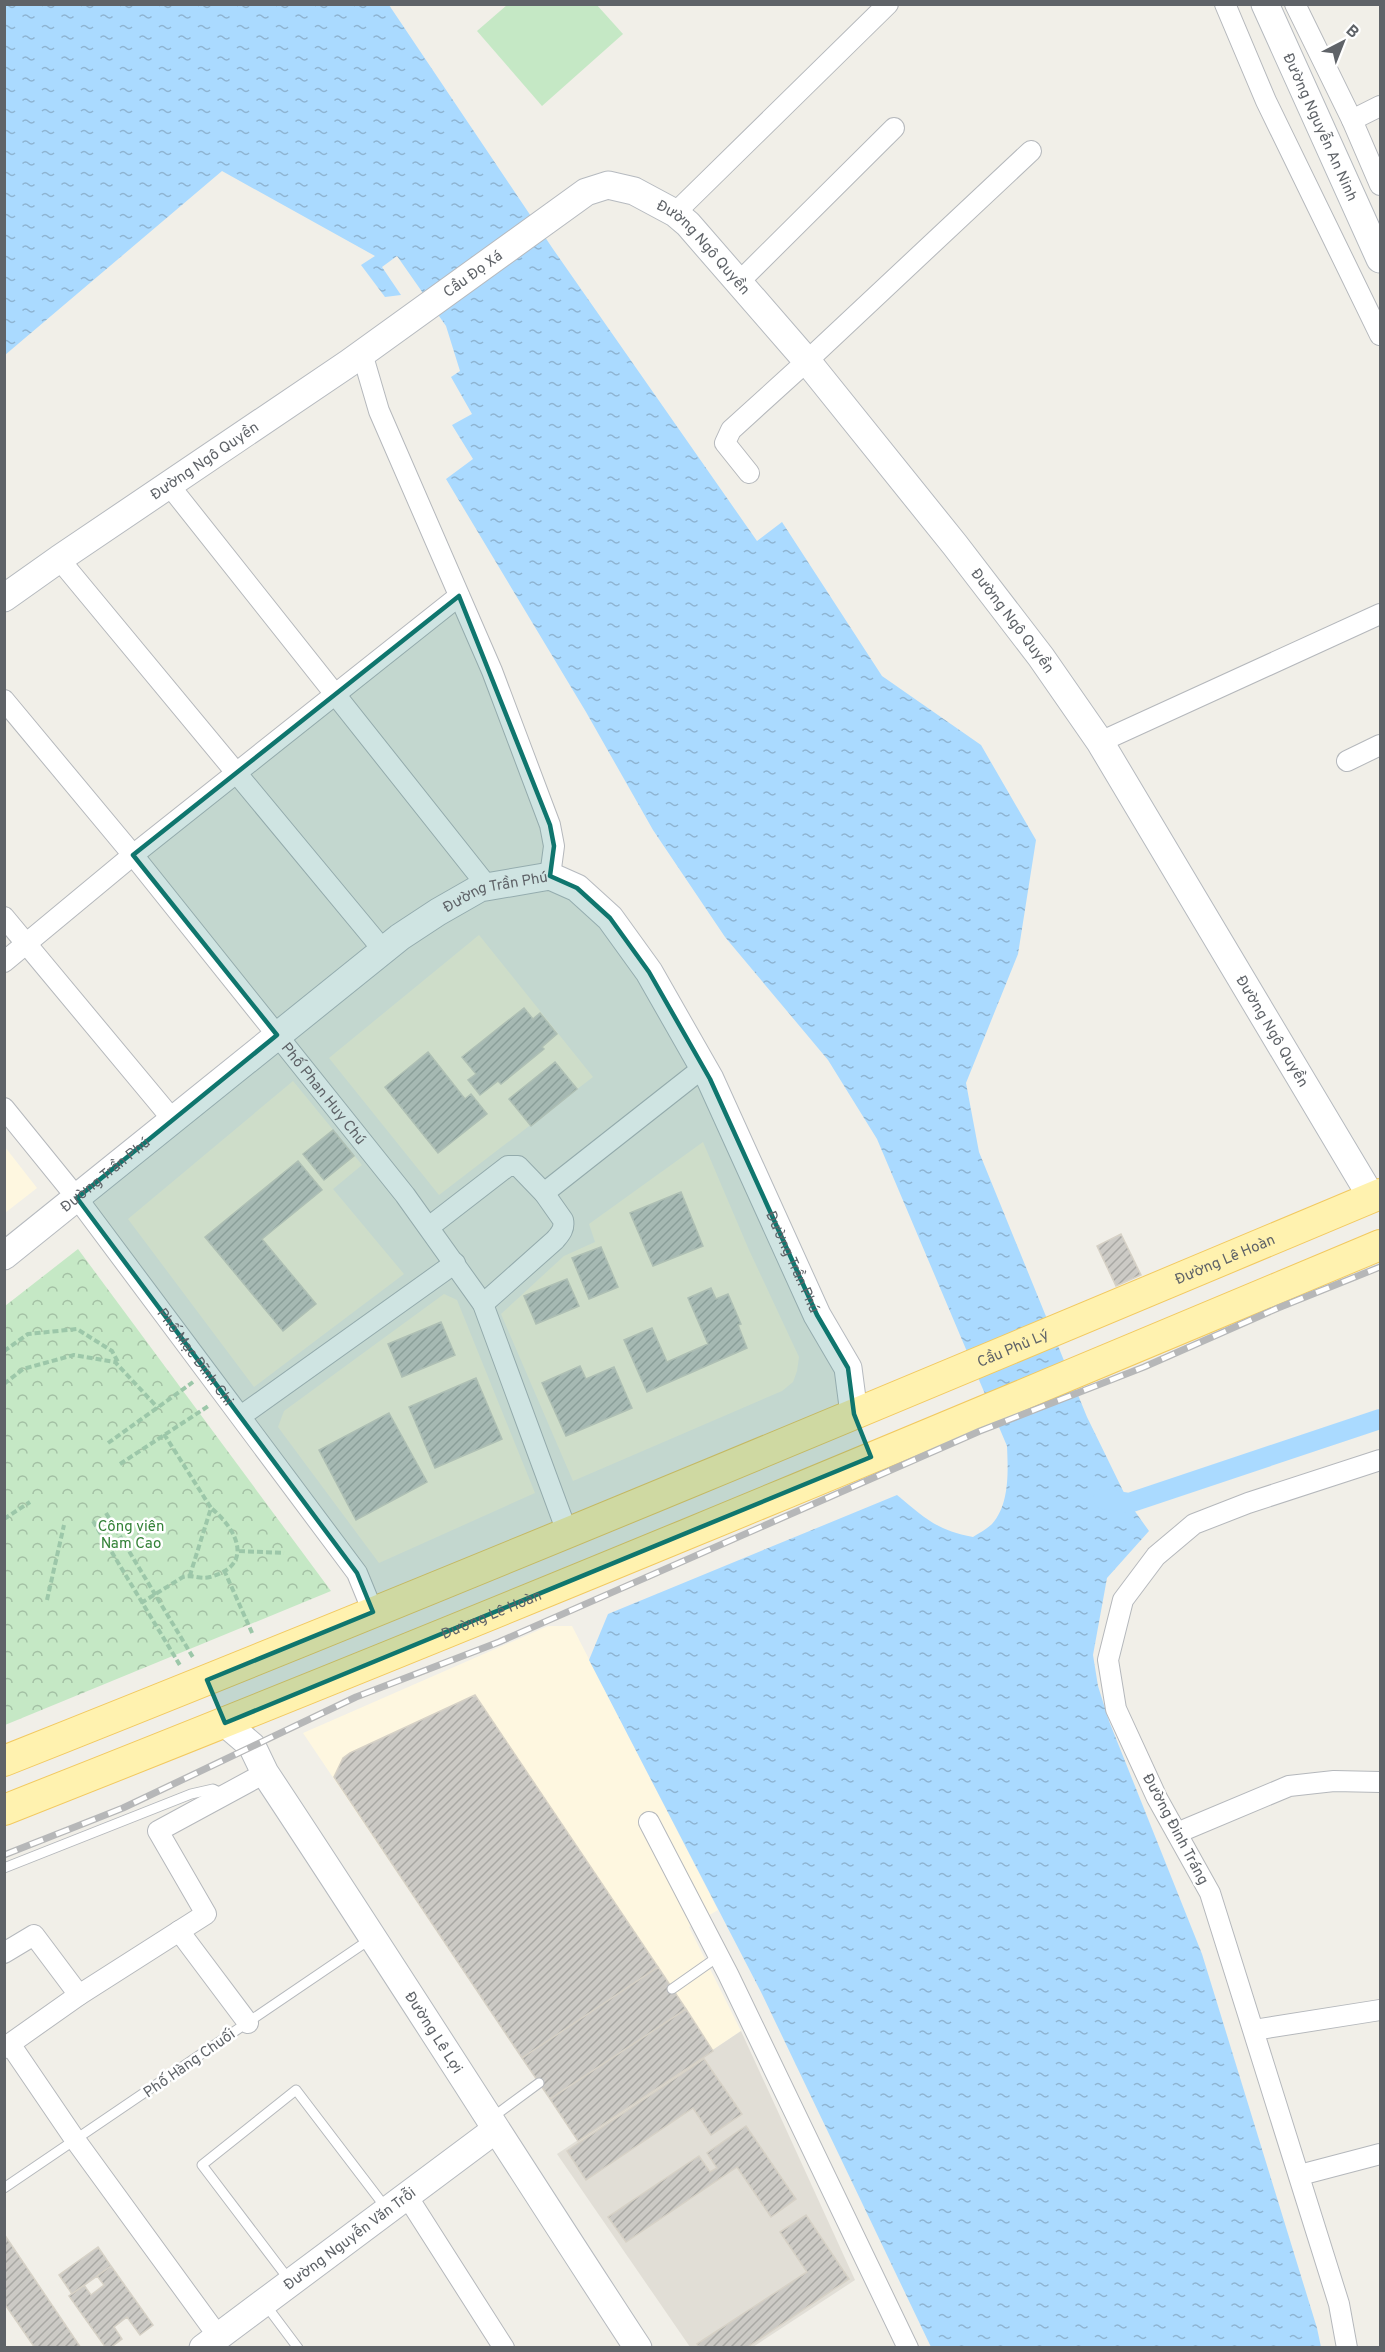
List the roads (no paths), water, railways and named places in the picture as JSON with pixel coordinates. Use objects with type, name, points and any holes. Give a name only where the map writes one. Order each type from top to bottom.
[{"type":"main road","name":"Đường Lê Hoàn","points":[[1069,1325],[1376,1196]]},
{"type":"main road","name":"Đường Lê Hoàn","points":[[4,1810],[225,1723],[1086,1369],[1380,1245]]},
{"type":"main road","name":"Cầu Phủ Lý","points":[[854,1414],[1069,1325]]},
{"type":"main road","points":[[4,1761],[200,1683],[854,1414],[871,1457]]},
{"type":"main road","points":[[200,1683],[225,1723]]},
{"type":"street","points":[[675,213],[888,4]]},
{"type":"street","points":[[1225,4],[1266,101],[1380,334]]},
{"type":"street","points":[[1295,4],[1352,120],[1380,185]]},
{"type":"street","name":"Đường Nguyễn An Ninh","points":[[1266,5],[1378,257]]},
{"type":"street","points":[[1352,120],[1380,106]]},
{"type":"street","points":[[739,282],[894,128]]},
{"type":"street","points":[[749,473],[725,443],[727,436],[1031,151]]},
{"type":"street","name":"Đường Ngô Quyền","points":[[542,222],[586,192],[608,185],[634,191],[675,213],[688,224],[807,361],[1041,657],[1100,742],[1376,1196]]},
{"type":"street","name":"Cầu Đọ Xá","points":[[403,323],[542,222]]},
{"type":"street","name":"Đường Ngô Quyền","points":[[4,598],[403,323]]},
{"type":"street","points":[[362,353],[379,411],[492,671],[550,825],[554,846],[550,876]]},
{"type":"street","points":[[169,485],[488,887]]},
{"type":"street","points":[[59,559],[384,951]]},
{"type":"street","points":[[4,962],[133,855],[459,596]]},
{"type":"street","points":[[1100,742],[1380,614]]},
{"type":"street","name":"Phố Phan Huy Chú","points":[[4,700],[133,855],[277,1035],[429,1227],[483,1304],[567,1532]]},
{"type":"street","points":[[1347,761],[1380,745]]},
{"type":"street","name":"Đường Trần Phú","points":[[4,1256],[277,1035],[438,912],[480,888],[550,876],[577,888],[610,918],[649,972],[704,1067],[817,1315],[848,1368],[854,1414]]},
{"type":"street","points":[[4,917],[173,1120]]},
{"type":"street","points":[[544,1193],[704,1067]]},
{"type":"street","name":"Phố Mạc Đĩnh Chi","points":[[4,1108],[77,1198],[357,1573],[373,1612]]},
{"type":"street","points":[[429,1227],[508,1166],[518,1166],[544,1193],[563,1220],[561,1233],[483,1304]]},
{"type":"street","points":[[241,1416],[455,1263]]},
{"type":"street","name":"Đường Đinh Tráng","points":[[1347,2348],[1339,2304],[1210,1893],[1157,1798],[1116,1709],[1108,1660],[1124,1600],[1156,1556],[1194,1524],[1248,1503],[1380,1460]]},
{"type":"street","name":"Đường Lê Lợi","points":[[225,1723],[252,1746],[265,1773],[374,1937],[492,2125],[638,2348]]},
{"type":"street","points":[[211,2342],[76,2141],[7,2046],[79,1995],[206,1914],[158,1831],[265,1773]]},
{"type":"street","points":[[1177,1833],[1289,1786],[1334,1781],[1380,1782]]},
{"type":"street","points":[[649,1822],[719,1956],[908,2348]]},
{"type":"street","points":[[179,1931],[248,2023]]},
{"type":"street","points":[[4,1953],[34,1935],[79,1995]]},
{"type":"street","points":[[1254,2030],[1380,2010]]},
{"type":"street","name":"Đường Nguyễn Văn Trỗi","points":[[211,2342],[397,2203],[492,2125]]},
{"type":"street","points":[[1300,2175],[1380,2154]]},
{"type":"street","points":[[397,2203],[504,2348]]},
{"type":"lane","points":[[4,1868],[191,1794],[213,1789],[225,1795]]},
{"type":"lane","name":"Phố Hàng Chuối","points":[[4,2188],[374,1937]]},
{"type":"lane","points":[[672,1989],[719,1956]]},
{"type":"lane","points":[[492,2125],[539,2083]]},
{"type":"lane","points":[[291,2282],[202,2164],[297,2090],[397,2203]]},
{"type":"lane","points":[[264,2302],[298,2348]]},
{"type":"water","points":[[5,5],[389,5],[553,249],[757,541],[782,522],[882,676],[981,745],[1036,840],[1018,954],[966,1083],[979,1152],[1087,1417],[1129,1503],[1149,1531],[1107,1578],[1093,1655],[1098,1686],[1109,1721],[1202,1954],[1321,2347],[931,2347],[761,1992],[589,1660],[608,1614],[897,1495],[940,1527],[973,1537],[992,1524],[1002,1507],[1007,1486],[1007,1446],[877,1139],[828,1060],[725,937],[653,830],[586,712],[446,479],[473,459],[452,425],[472,414],[451,377],[460,371],[446,326],[397,256],[382,267],[401,295],[385,297],[361,265],[375,256],[222,171],[5,355]]},
{"type":"waterway","points":[[1103,1499],[1129,1503],[1380,1419]]},
{"type":"railway","points":[[4,1855],[123,1808],[356,1697],[499,1642],[980,1431],[1144,1367],[1278,1308],[1380,1267]]},
{"type":"park label","name":"Công viên Nam Cao","points":[[131,1534]]}]
